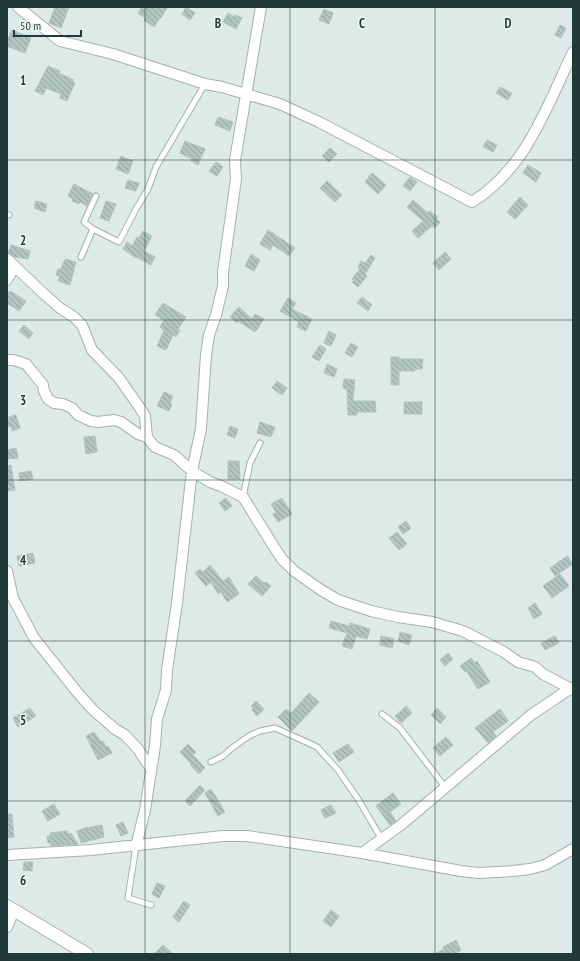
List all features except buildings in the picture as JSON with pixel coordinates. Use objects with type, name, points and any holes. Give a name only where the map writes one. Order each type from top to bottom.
[{"type":"street","points":[[18,7],[60,41],[113,54],[205,84],[280,104],[472,202],[482,196],[509,171],[521,155],[538,127],[573,52]]},
{"type":"street","points":[[136,846],[151,769],[157,719],[166,690],[167,670],[177,603],[192,471],[200,428],[206,355],[209,335],[216,315],[223,286],[223,272],[236,178],[235,160],[261,7]]},
{"type":"street","points":[[9,260],[44,294],[82,325],[92,350],[119,378],[145,416],[147,437]]},
{"type":"street","points":[[7,280],[12,272],[13,266],[9,260]]},
{"type":"street","points":[[7,360],[13,360],[26,364],[43,385],[48,399],[54,403],[72,408],[78,415],[91,421],[98,422],[114,420],[121,422],[138,434],[147,437],[155,447],[174,455],[192,471],[210,482],[243,497],[282,559],[294,571],[320,590],[338,600],[371,611],[398,618],[432,622],[463,631],[504,652],[518,662],[535,667],[543,674],[572,689]]},
{"type":"street","points":[[7,571],[13,598],[34,638],[93,710],[125,735],[138,748],[151,769]]},
{"type":"street","points":[[362,852],[401,825],[531,715],[572,689]]},
{"type":"street","points":[[7,855],[136,846],[215,837],[247,836],[362,852],[461,871],[479,873],[530,869],[545,865],[573,849]]},
{"type":"street","points":[[7,927],[10,908],[87,954]]},
{"type":"lane","points":[[96,196],[84,222],[93,229],[119,242],[148,189],[156,167],[205,84]]},
{"type":"lane","points":[[81,257],[93,229]]},
{"type":"lane","points":[[243,497],[250,463],[260,443]]},
{"type":"lane","points":[[382,714],[400,728],[445,787]]},
{"type":"lane","points":[[210,762],[223,756],[248,736],[260,731],[275,728],[302,740],[317,747],[338,770],[358,799],[381,838]]},
{"type":"lane","points":[[136,846],[128,898],[151,905]]}]
